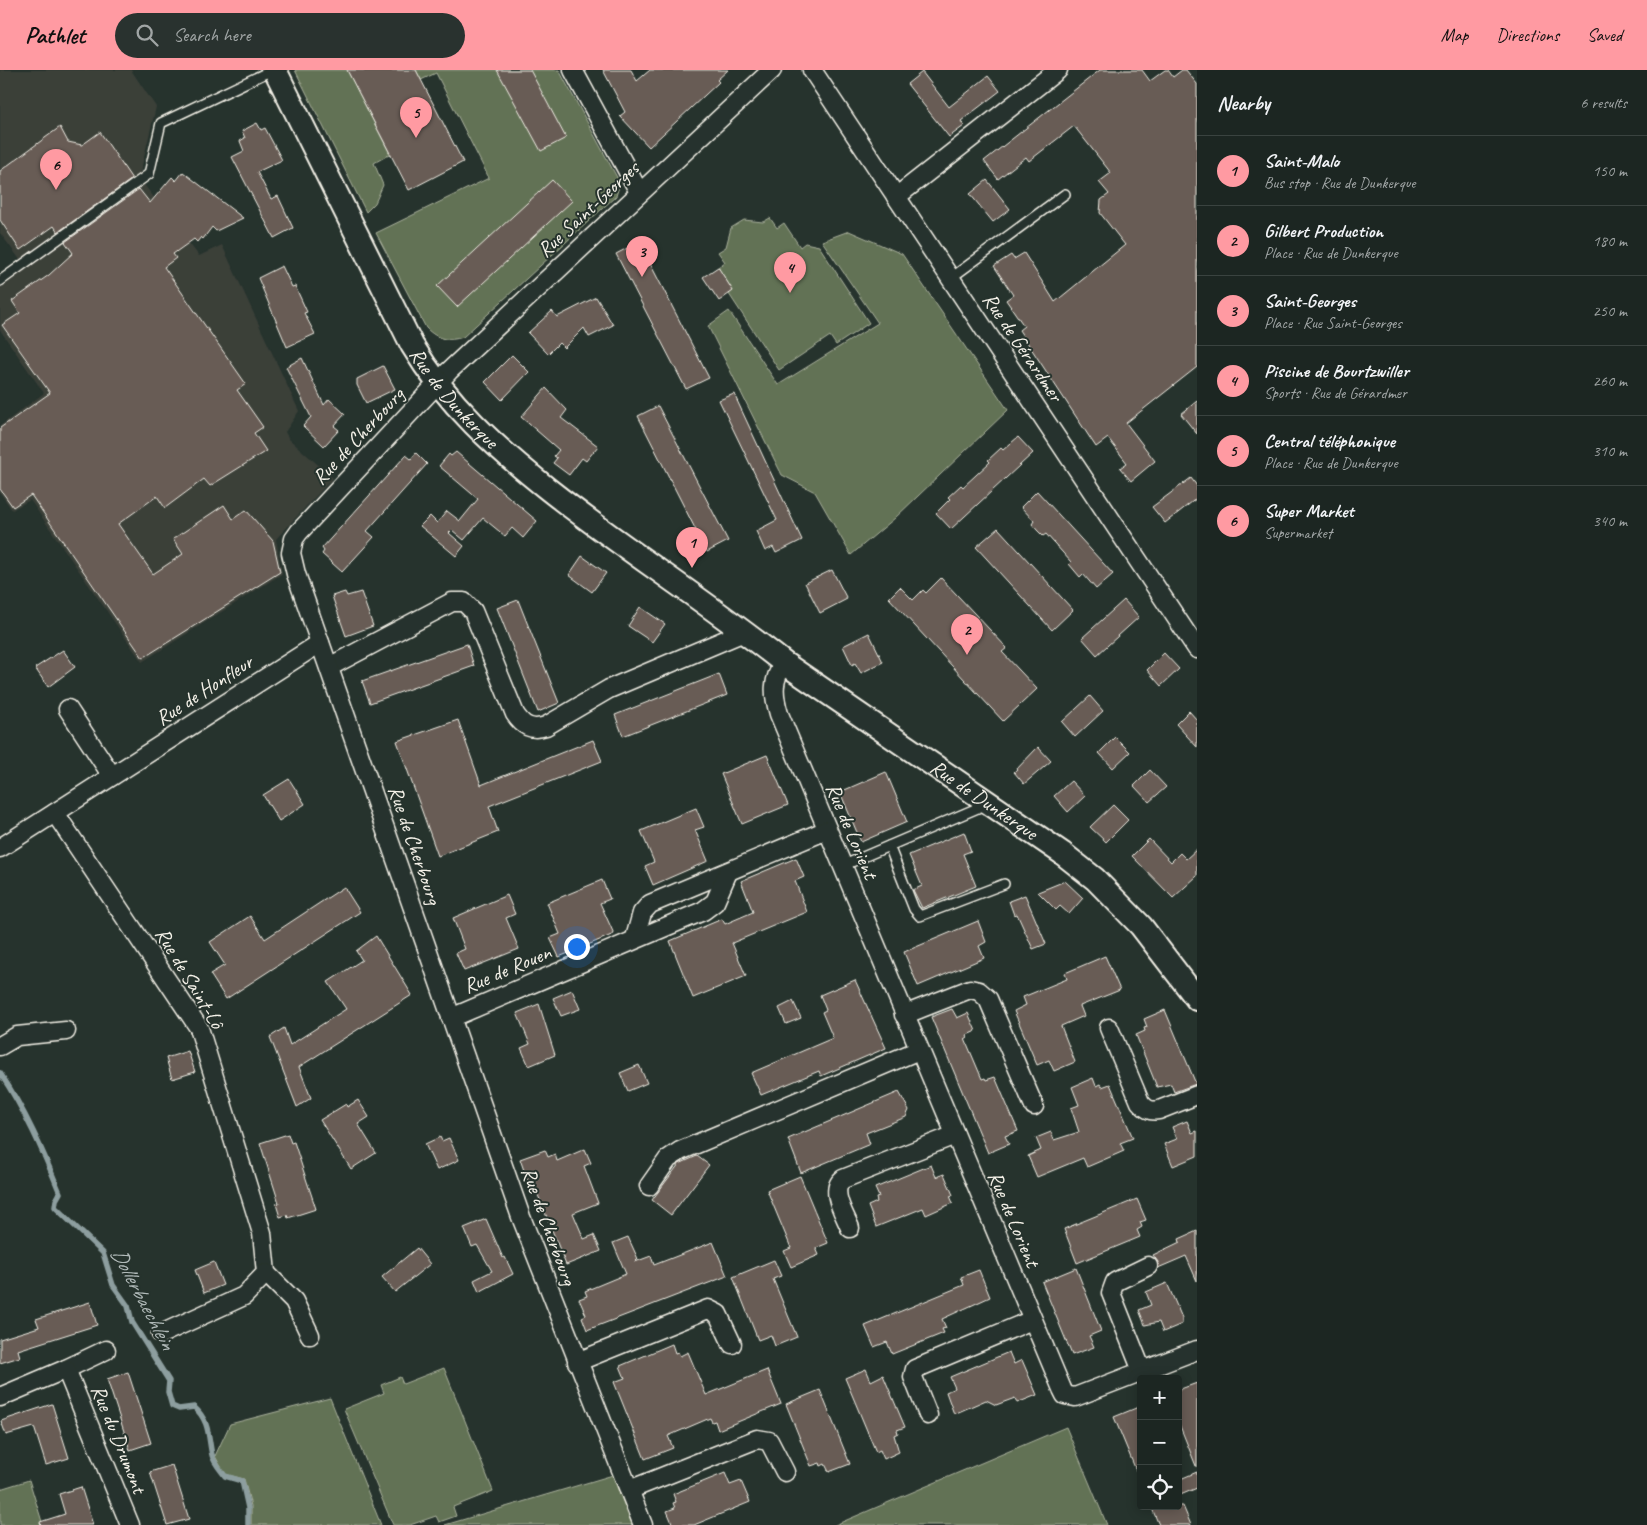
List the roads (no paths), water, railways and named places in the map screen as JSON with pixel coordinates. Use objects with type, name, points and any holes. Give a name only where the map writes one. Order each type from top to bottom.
[{"type":"street","name":"Rue de Dunkerque","points":[[274,70],[412,345],[437,383],[469,420],[539,482],[586,519],[744,632],[784,663],[1062,852],[1095,880],[1140,926],[1197,999]]},
{"type":"street","points":[[573,70],[638,192]]},
{"type":"street","name":"Rue Saint-Georges","points":[[437,383],[638,192],[772,70]]},
{"type":"street","name":"Rue de Gérardmer","points":[[812,70],[1197,649]]},
{"type":"street","points":[[896,196],[1058,70]]},
{"type":"street","name":"Rue de Cherbourg","points":[[437,383],[294,539],[293,562],[524,1225],[643,1525]]},
{"type":"street","points":[[329,667],[459,600],[469,605],[473,611],[515,714],[524,726],[535,728],[546,726],[609,689],[744,632]]},
{"type":"street","name":"Rue de Honfleur","points":[[0,848],[320,642]]},
{"type":"street","name":"Rue de Lorient","points":[[784,663],[775,681],[774,698],[904,1015],[1062,1389],[1069,1397],[1142,1371]]},
{"type":"street","points":[[68,709],[112,776]]},
{"type":"street","name":"Rue de Saint-Lô","points":[[55,813],[199,1028],[262,1233],[266,1273]]},
{"type":"street","points":[[635,938],[642,913],[650,904],[827,830]]},
{"type":"street","name":"Rue de Rouen","points":[[452,1018],[710,907],[720,892],[728,872]]},
{"type":"street","points":[[904,1015],[970,989],[983,994],[988,1000],[1034,1106]]},
{"type":"street","points":[[1109,1028],[1140,1102],[1144,1107],[1153,1112],[1197,1095]]},
{"type":"street","points":[[0,1046],[17,1036],[66,1031]]},
{"type":"street","points":[[649,1186],[662,1165],[680,1151],[919,1050]]},
{"type":"street","points":[[850,1228],[836,1192],[838,1183],[843,1179],[955,1134]]},
{"type":"street","points":[[1148,1266],[1115,1282],[1111,1293],[1142,1371],[1197,1350]]},
{"type":"street","points":[[161,1334],[244,1296],[266,1273],[294,1301],[310,1335]]},
{"type":"street","points":[[577,1362],[708,1309],[718,1314],[732,1344]]},
{"type":"street","points":[[928,1415],[913,1377],[915,1369],[1032,1320]]},
{"type":"street","name":"Rue du Drumont","points":[[0,1397],[106,1350]]},
{"type":"street","name":"Rue du Drumont","points":[[66,1369],[130,1525]]},
{"type":"street","points":[[629,1490],[757,1439],[769,1441],[785,1472]]},
{"type":"lane","points":[[0,281],[149,174],[161,124],[274,70]]},
{"type":"lane","points":[[951,278],[1065,194]]},
{"type":"lane","points":[[842,866],[990,803]]},
{"type":"lane","points":[[889,846],[914,909],[920,916],[1004,884]]},
{"type":"waterway","name":"Dollerbaechlein","points":[[0,1073],[25,1116],[54,1177],[60,1193],[55,1207],[103,1253],[113,1285],[128,1306],[132,1322],[169,1381],[168,1392],[172,1406],[179,1409],[194,1407],[199,1412],[206,1424],[212,1455],[216,1464],[225,1476],[242,1481],[248,1508],[248,1525]]},
{"type":"place","name":"Central téléphonique","points":[[416,138]]},
{"type":"place","name":"Super Market","points":[[56,190]]},
{"type":"place","name":"Saint-Georges","points":[[642,277]]},
{"type":"place","name":"Piscine de Bourtzwiller","points":[[790,293]]},
{"type":"place","name":"Saint-Malo","points":[[692,568]]},
{"type":"place","name":"Gilbert Production","points":[[967,655]]}]
